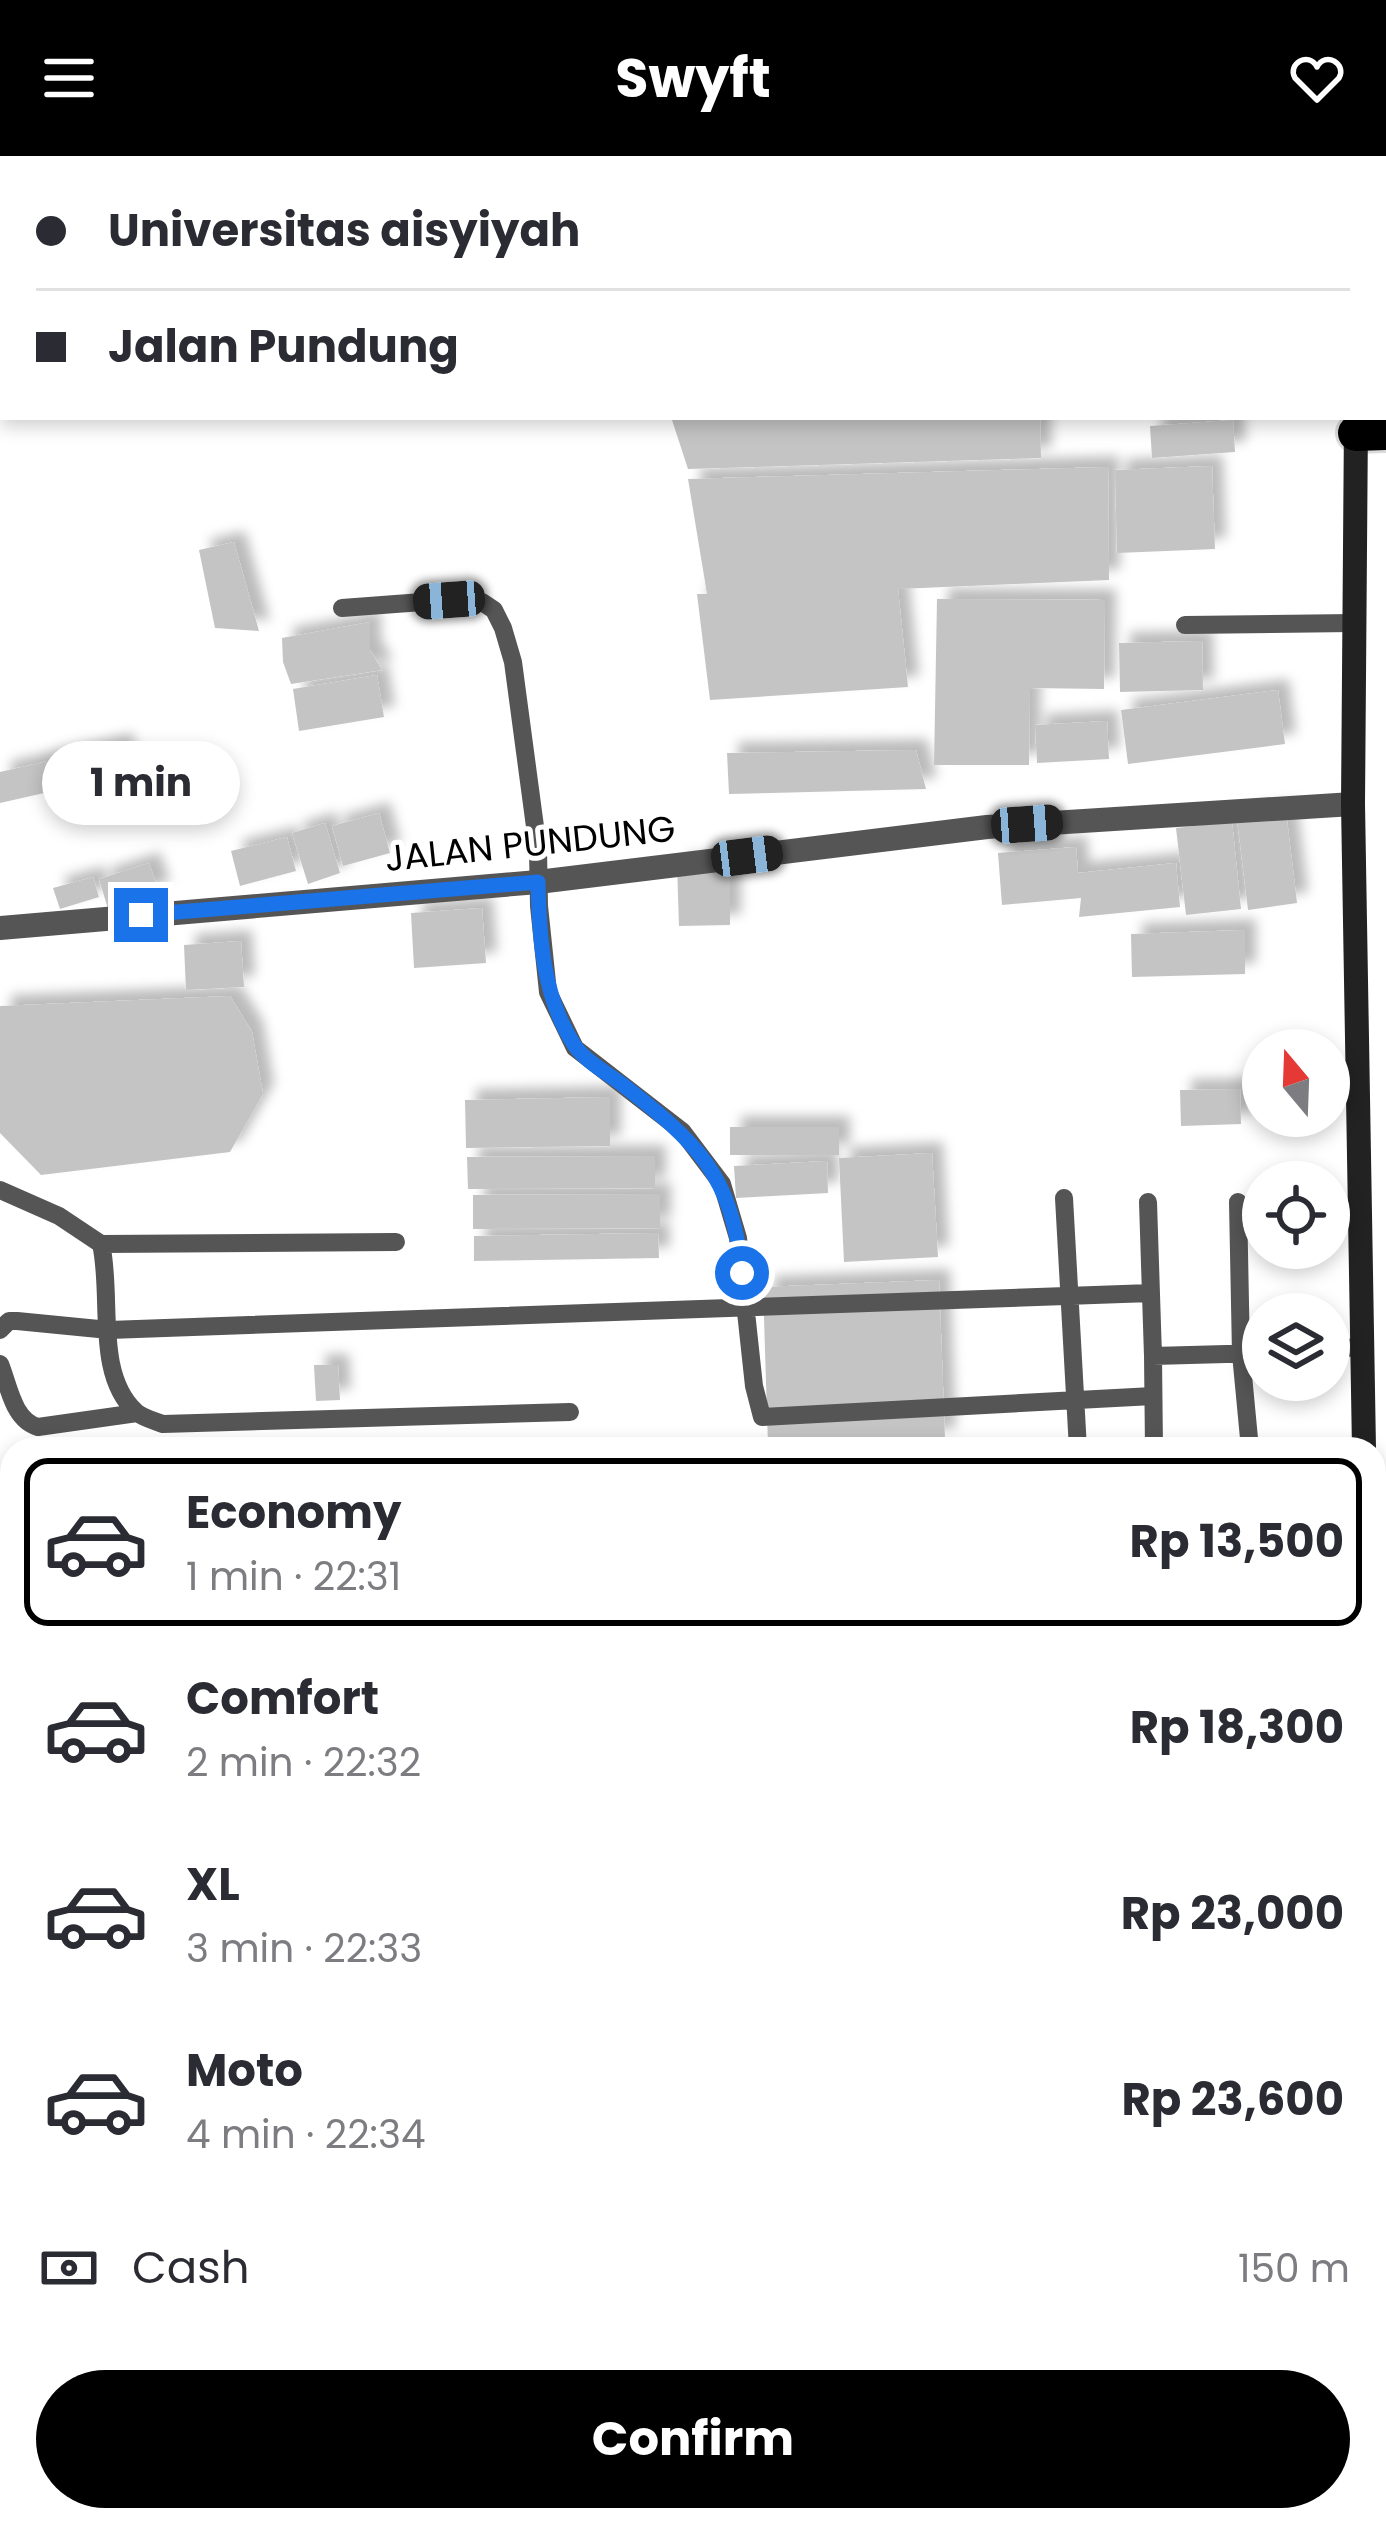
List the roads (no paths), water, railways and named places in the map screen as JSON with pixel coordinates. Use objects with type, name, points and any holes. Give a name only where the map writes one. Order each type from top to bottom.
[{"type":"street","points":[[1364,1437],[1353,623],[1366,428]]},
{"type":"street","name":"JALAN PUNDUNG","points":[[0,928],[538,882],[987,826],[1353,804]]},
{"type":"lane","points":[[342,608],[449,600],[482,602],[494,610],[513,662],[538,849],[548,992],[575,1048],[682,1131],[722,1184],[738,1238],[762,1417],[1153,1396]]},
{"type":"lane","points":[[1186,625],[1353,623]]},
{"type":"lane","points":[[0,1190],[58,1216],[101,1244],[396,1242]]},
{"type":"lane","points":[[1064,1198],[1077,1437]]},
{"type":"lane","points":[[1148,1202],[1154,1437]]},
{"type":"lane","points":[[1238,1202],[1241,1354],[1249,1437]]},
{"type":"lane","points":[[101,1244],[108,1280],[109,1360],[116,1383],[137,1413]]},
{"type":"lane","points":[[0,1330],[17,1321],[109,1330],[1151,1292]]},
{"type":"lane","points":[[1350,1348],[1362,1347]]},
{"type":"lane","points":[[1153,1356],[1241,1354]]},
{"type":"lane","points":[[0,1364],[21,1417],[38,1426],[137,1413],[163,1424],[571,1412]]}]
